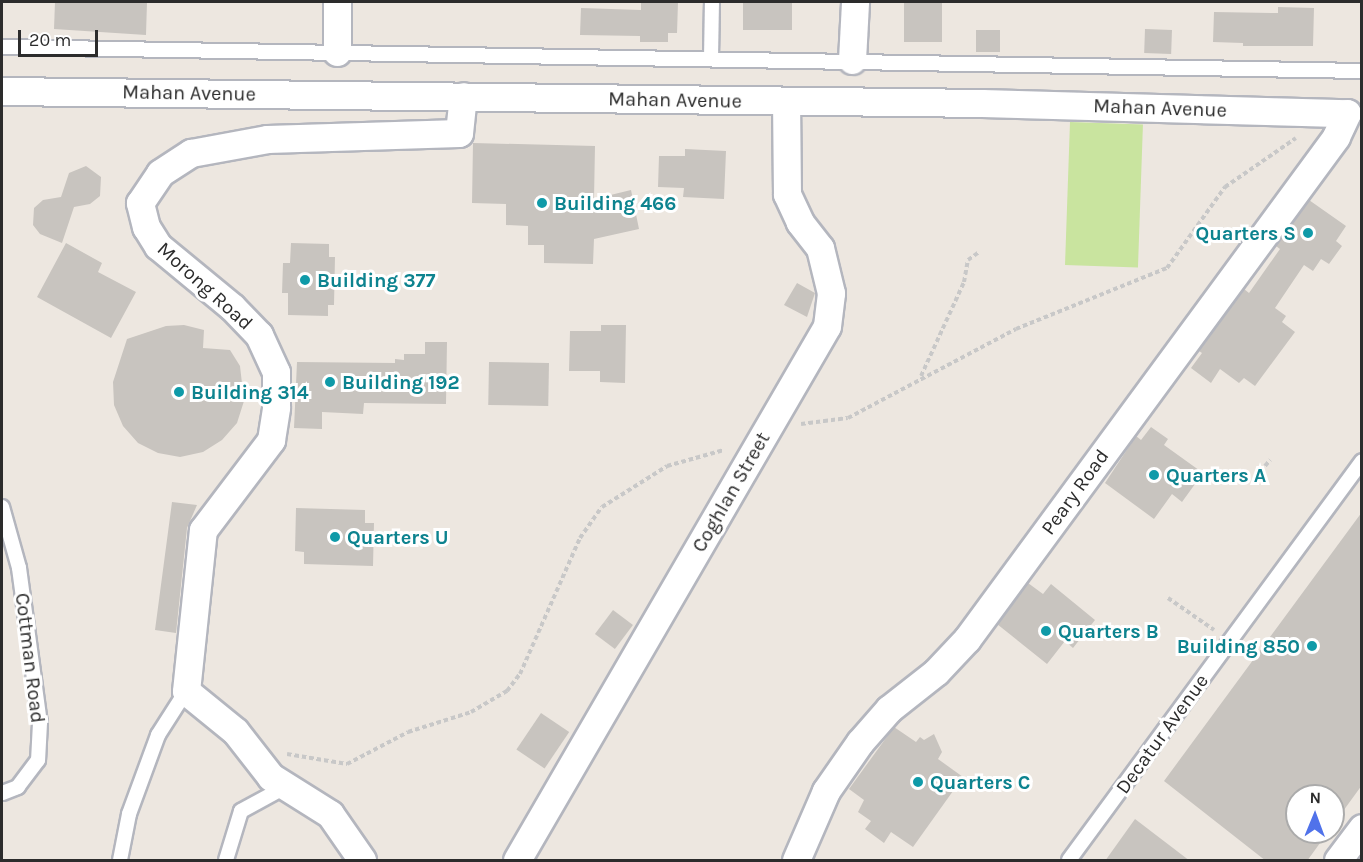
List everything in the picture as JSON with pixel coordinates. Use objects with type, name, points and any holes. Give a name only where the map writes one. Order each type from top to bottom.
[{"type":"street","points":[[337,52],[338,2]]},
{"type":"street","points":[[852,60],[855,2]]},
{"type":"street","name":"Mahan Avenue","points":[[2,91],[982,103],[1354,116]]},
{"type":"street","name":"Morong Road","points":[[186,692],[203,530],[271,440],[276,407],[276,372],[259,335],[239,314],[158,246],[146,227],[140,203],[160,173],[191,153],[267,139],[459,134],[463,96]]},
{"type":"street","name":"Coghlan Street","points":[[517,861],[826,326],[831,293],[820,248],[800,222],[787,194],[786,102]]},
{"type":"street","name":"Peary Road","points":[[796,861],[826,791],[860,742],[889,710],[936,672],[967,639],[1336,137],[1354,116]]},
{"type":"street","points":[[186,692],[235,731],[271,777],[330,813],[362,861]]},
{"type":"street","points":[[1338,861],[1362,828]]},
{"type":"lane","points":[[711,58],[712,2]]},
{"type":"lane","points":[[2,47],[852,60],[1362,71]]},
{"type":"lane","name":"Decatur Avenue","points":[[1069,861],[1362,461]]},
{"type":"lane","name":"Cottman Road","points":[[2,507],[19,568],[40,723],[38,760],[18,787],[2,793]]},
{"type":"lane","points":[[120,861],[129,814],[158,735],[186,692]]},
{"type":"lane","points":[[226,861],[241,811],[286,786]]},
{"type":"path","points":[[921,377],[964,282],[968,260],[979,252]]},
{"type":"path","points":[[1265,466],[1270,460]]},
{"type":"path","points":[[1168,598],[1220,634]]},
{"type":"green space","points":[[1070,122],[1143,125],[1138,267],[1065,265]]},
{"type":"building","points":[[55,2],[147,2],[146,35],[54,29]]},
{"type":"building","points":[[641,2],[678,2],[677,33],[668,33],[668,42],[640,42],[640,36],[580,35],[581,8],[641,10]]},
{"type":"building","points":[[743,2],[792,2],[792,30],[743,30]]},
{"type":"building","points":[[904,2],[942,2],[942,42],[904,42]]},
{"type":"building","points":[[1278,7],[1314,8],[1313,46],[1243,46],[1243,43],[1213,42],[1214,12],[1278,13]]},
{"type":"building","points":[[1145,29],[1172,30],[1171,54],[1144,53]]},
{"type":"building","points":[[976,30],[1000,30],[1000,52],[976,52]]},
{"type":"building","name":"Building 466","points":[[473,143],[595,146],[594,199],[631,190],[639,229],[594,239],[593,264],[544,263],[544,245],[528,245],[528,226],[506,225],[506,204],[472,203]]},
{"type":"building","points":[[685,149],[726,151],[724,199],[683,197],[684,188],[658,187],[659,156],[685,156]]},
{"type":"building","points":[[86,166],[101,177],[100,196],[90,204],[74,207],[62,243],[40,234],[33,225],[34,208],[43,200],[61,197],[69,173]]},
{"type":"building","points":[[1309,200],[1346,226],[1336,241],[1342,246],[1329,264],[1321,259],[1313,271],[1304,265],[1275,308],[1286,316],[1282,322],[1295,332],[1255,386],[1244,378],[1239,383],[1220,369],[1211,383],[1191,368],[1202,353],[1199,351],[1244,289],[1249,293],[1280,249],[1276,246]]},
{"type":"building","points":[[66,243],[102,263],[98,272],[136,292],[111,338],[37,297]]},
{"type":"building","name":"Building 377","points":[[291,243],[329,244],[329,257],[335,257],[334,305],[328,305],[328,316],[288,315],[288,293],[282,293],[283,263],[290,263]]},
{"type":"building","points":[[797,283],[815,293],[807,317],[784,305]]},
{"type":"building","name":"Building 314","points":[[184,325],[204,330],[203,348],[230,350],[240,366],[244,401],[237,423],[222,440],[203,452],[180,457],[158,453],[138,443],[123,426],[114,405],[113,382],[127,339],[166,326]]},
{"type":"building","points":[[601,325],[626,325],[625,383],[600,382],[600,371],[569,371],[570,331],[601,331]]},
{"type":"building","points":[[425,342],[447,342],[446,404],[364,403],[363,414],[322,412],[322,429],[294,428],[297,362],[395,363],[395,359],[404,360],[404,354],[425,354]]},
{"type":"building","points":[[489,362],[549,363],[548,406],[488,405]]},
{"type":"building","name":"Quarters A","points":[[1151,427],[1168,439],[1164,445],[1203,473],[1182,502],[1172,494],[1154,519],[1105,483],[1136,436],[1141,440]]},
{"type":"building","points":[[172,502],[197,505],[187,528],[176,633],[155,630]]},
{"type":"building","name":"Quarters U","points":[[296,508],[365,510],[365,523],[374,523],[373,566],[304,564],[304,552],[295,551]]},
{"type":"building","name":"Building 850","points":[[1362,512],[1362,785],[1345,808],[1345,784],[1285,784],[1285,844],[1319,844],[1307,861],[1266,861],[1164,781]]},
{"type":"building","name":"Quarters B","points":[[1028,583],[1043,594],[1051,584],[1095,620],[1073,648],[1065,641],[1047,664],[997,624]]},
{"type":"building","points":[[613,610],[633,625],[615,649],[595,634]]},
{"type":"building","points":[[541,713],[569,732],[545,768],[516,749]]},
{"type":"building","name":"Quarters C","points":[[894,727],[916,742],[920,737],[924,740],[934,734],[942,752],[938,759],[963,777],[913,847],[891,832],[884,843],[865,829],[871,821],[858,812],[864,800],[849,789]]},
{"type":"building","points":[[1135,819],[1190,861],[1105,861]]},
{"type":"place","name":"Building 466","points":[[542,203]]},
{"type":"place","name":"Quarters S","points":[[1308,233]]},
{"type":"place","name":"Building 377","points":[[305,280]]},
{"type":"place","name":"Building 192","points":[[330,382]]},
{"type":"place","name":"Building 314","points":[[179,392]]},
{"type":"place","name":"Quarters A","points":[[1154,475]]},
{"type":"place","name":"Quarters U","points":[[335,537]]},
{"type":"place","name":"Quarters B","points":[[1046,631]]},
{"type":"place","name":"Building 850","points":[[1312,646]]},
{"type":"place","name":"Quarters C","points":[[918,782]]}]
